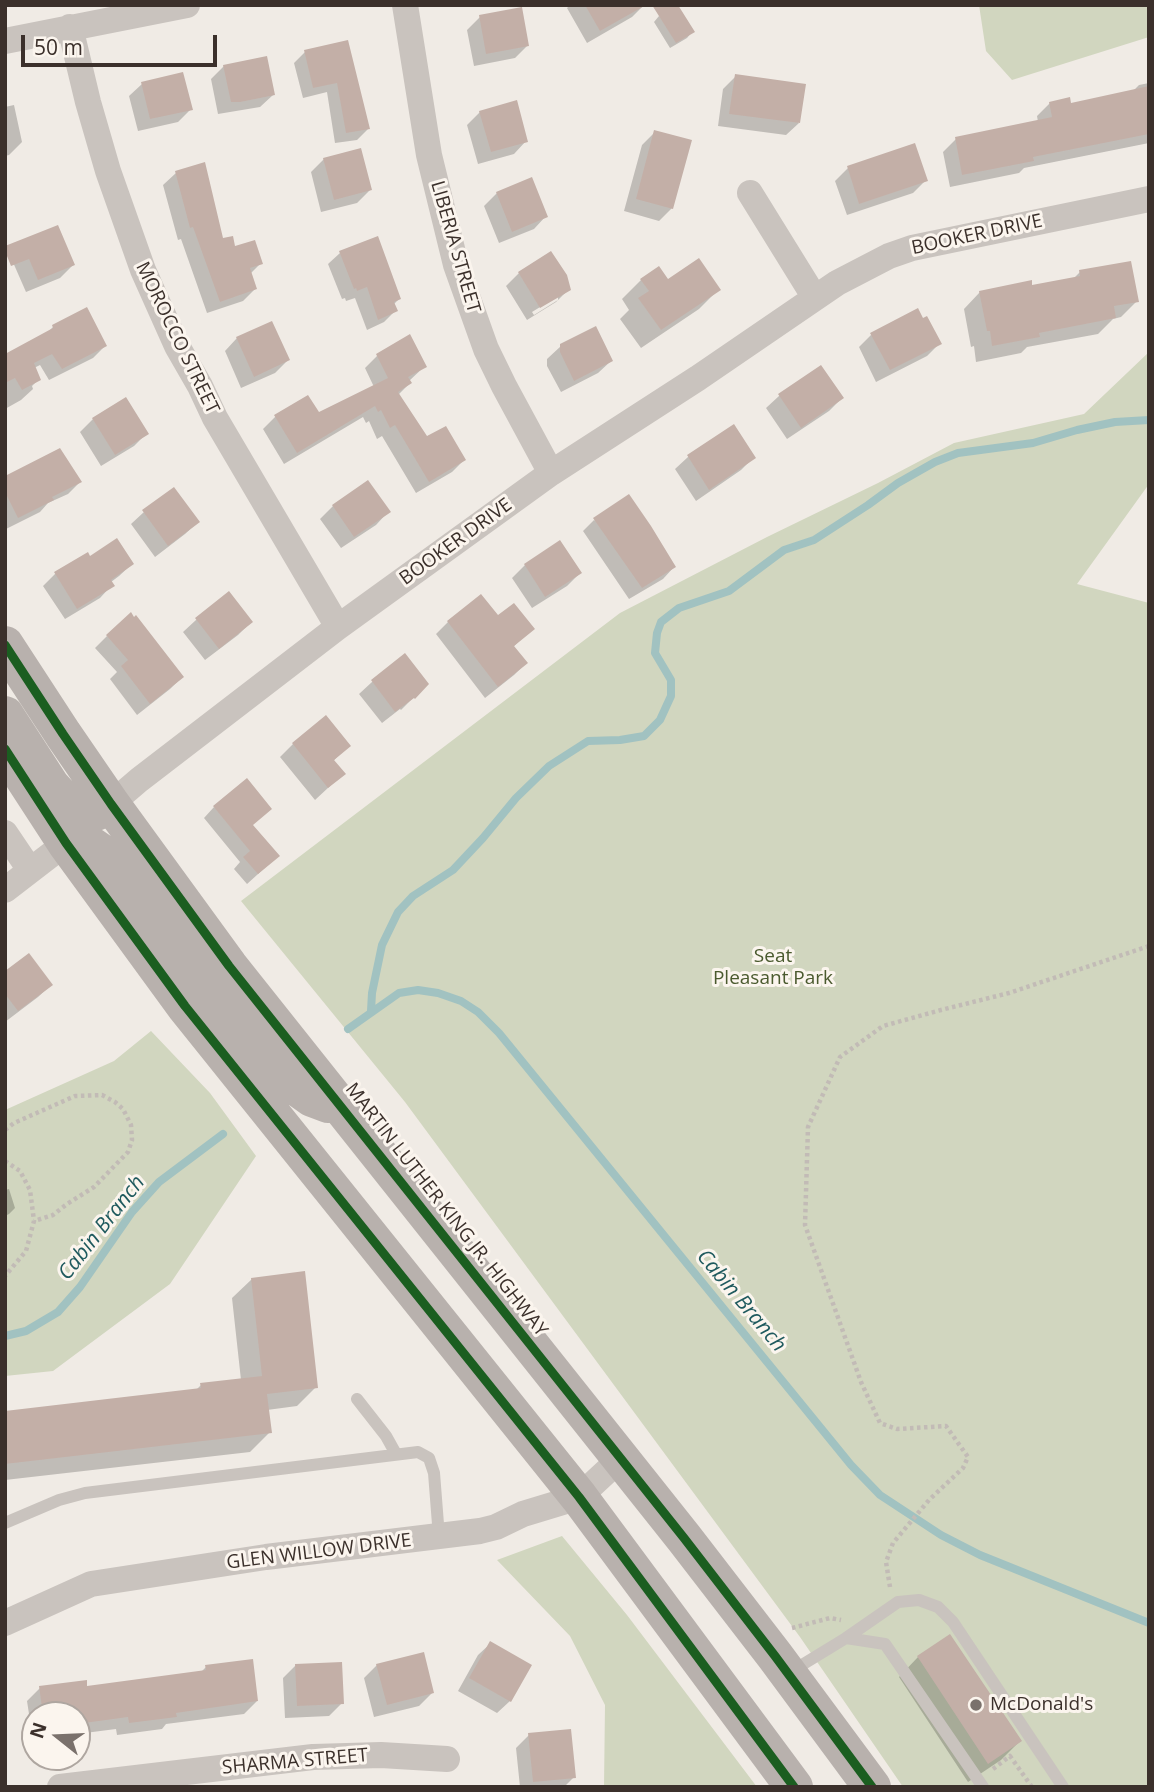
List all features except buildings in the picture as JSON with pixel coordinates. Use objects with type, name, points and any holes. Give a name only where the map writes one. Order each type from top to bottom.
[{"type":"main road","name":"MARTIN LUTHER KING JR. HIGHWAY","points":[[5,645],[111,804],[229,966],[684,1538],[872,1787]]},
{"type":"main road","points":[[5,715],[51,786],[70,807],[81,812],[96,812],[111,804]]},
{"type":"main road","points":[[5,749],[66,843],[185,1006],[579,1497],[794,1787]]},
{"type":"main road","points":[[66,843],[92,846],[115,862],[209,988],[274,1067],[290,1083],[312,1098],[345,1110]]},
{"type":"street","points":[[5,40],[187,5]]},
{"type":"street","name":"LIBERIA STREET","points":[[405,5],[429,155],[456,265],[486,349],[551,473]]},
{"type":"street","name":"MOROCCO STREET","points":[[70,27],[108,171],[143,271],[177,346],[215,418],[338,627]]},
{"type":"street","points":[[750,193],[815,298]]},
{"type":"street","name":"BOOKER DRIVE","points":[[111,804],[338,627],[551,473],[862,269],[912,248],[1149,199]]},
{"type":"street","points":[[5,833],[30,870]]},
{"type":"street","points":[[5,890],[66,843]]},
{"type":"street","name":"GLEN WILLOW DRIVE","points":[[5,1623],[91,1584],[265,1557],[439,1537],[496,1527],[523,1514],[579,1497],[621,1458]]},
{"type":"street","name":"SHARMA STREET","points":[[60,1787],[235,1776],[347,1755],[447,1759]]},
{"type":"lane","points":[[357,1399],[386,1436],[396,1454]]},
{"type":"lane","points":[[5,1523],[59,1500],[85,1493],[418,1452],[429,1458],[434,1474],[439,1537]]},
{"type":"lane","points":[[788,1673],[898,1602],[919,1601],[938,1607],[953,1622],[1063,1787]]},
{"type":"lane","points":[[846,1638],[885,1644],[983,1787]]},
{"type":"path","points":[[893,1543],[929,1500],[962,1468],[968,1457],[946,1426],[897,1429],[880,1423],[861,1382],[805,1225],[808,1127],[840,1057],[883,1026],[1009,993],[1149,946]]},
{"type":"path","points":[[5,1130],[14,1123],[75,1096],[102,1095],[123,1109],[131,1125],[132,1140],[128,1152],[94,1187],[53,1215],[34,1221]]},
{"type":"path","points":[[5,1161],[20,1171],[30,1190],[34,1221],[26,1251],[5,1276]]},
{"type":"green space","points":[[979,5],[1149,5],[1149,37],[1012,80],[986,51]]},
{"type":"green space","name":"Seat Pleasant Park","points":[[1149,352],[1149,484],[1077,584],[1149,603],[1149,1787],[903,1787],[800,1637],[405,1102],[241,901],[620,613],[954,443],[1084,414]]},
{"type":"green space","points":[[151,1031],[210,1093],[256,1156],[170,1284],[53,1371],[5,1376],[5,1110],[114,1061]]},
{"type":"green space","points":[[562,1536],[627,1615],[757,1787],[604,1787],[605,1705],[570,1636],[497,1560]]},
{"type":"waterway","points":[[371,1011],[382,945],[398,912],[413,896],[453,870],[516,798],[549,766],[588,741],[644,736],[660,720],[671,696],[671,680],[655,653],[657,633],[661,622],[679,608],[729,591],[784,550],[814,540],[898,483],[935,462],[958,453],[1033,443],[1115,422],[1149,420]]},
{"type":"waterway","name":"Cabin Branch","points":[[348,1029],[399,993],[418,990],[461,1001],[478,1012],[499,1033],[851,1465],[880,1495],[941,1535],[980,1555],[1149,1623]]},
{"type":"waterway","name":"Cabin Branch","points":[[5,1336],[26,1331],[58,1312],[80,1287],[132,1212],[159,1182],[223,1134]]},
{"type":"cycle path","points":[[5,645],[111,804],[229,966],[684,1538],[872,1787]]},
{"type":"cycle path","points":[[5,749],[66,843],[185,1006],[579,1497],[794,1787]]},
{"type":"place","name":"McDonald's","points":[[976,1705]]}]
